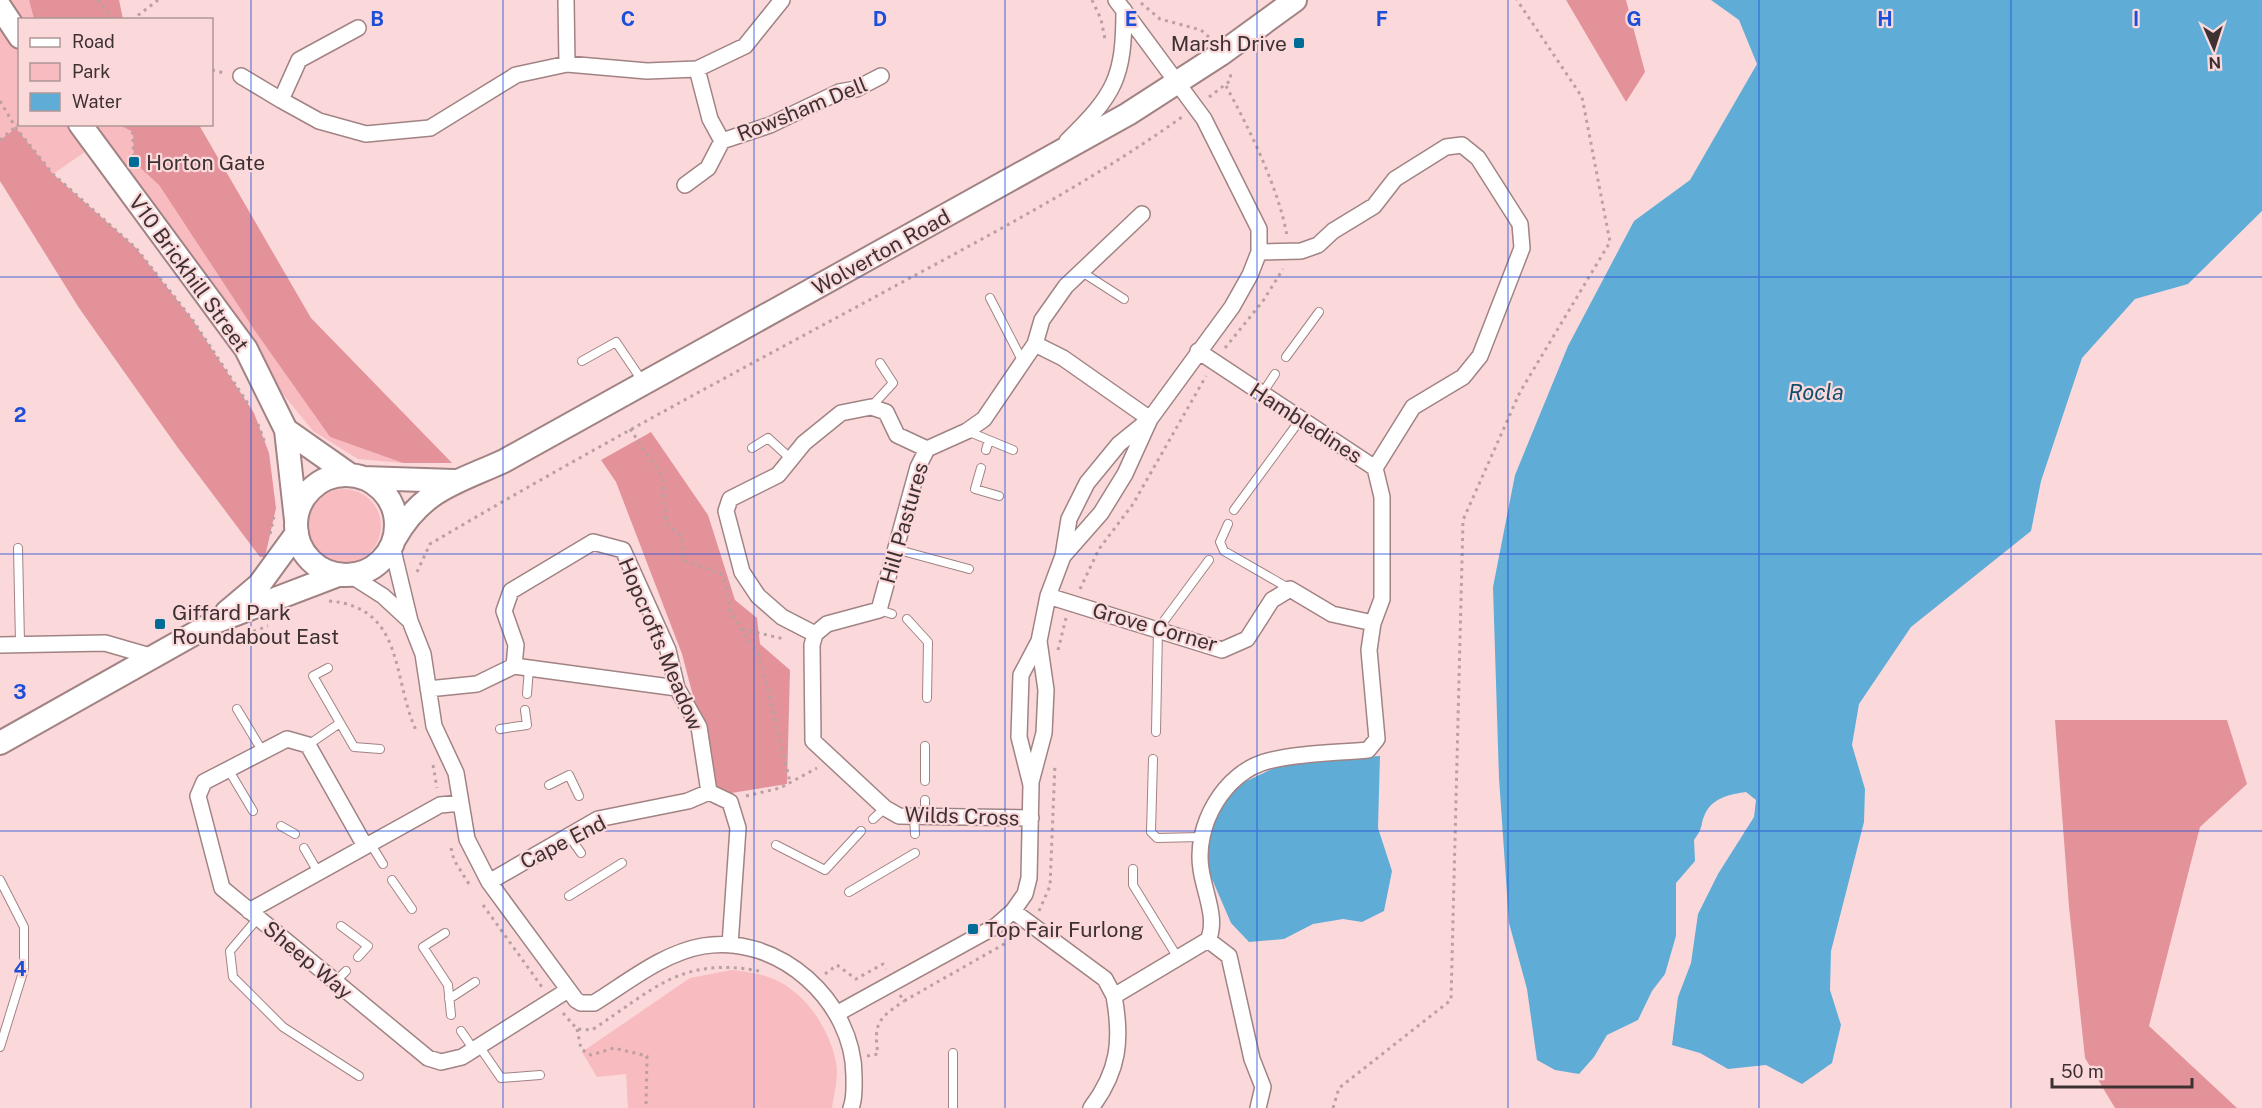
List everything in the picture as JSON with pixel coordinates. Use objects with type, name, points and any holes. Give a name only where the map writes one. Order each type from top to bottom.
[{"type":"street","points":[[566,0],[567,64]]},
{"type":"street","points":[[241,76],[319,121],[366,134],[430,128],[516,75],[567,64],[647,71],[697,69],[745,46],[782,0]]},
{"type":"street","name":"Wolverton Road","points":[[393,542],[414,509],[454,480],[504,461],[1042,163],[1176,83],[1295,0]]},
{"type":"street","points":[[1063,556],[1101,513],[1125,474],[1150,419],[1198,351],[1233,307],[1259,252],[1259,229],[1204,119],[1120,5]]},
{"type":"street","points":[[1042,163],[1090,118],[1119,76],[1124,45],[1120,5]]},
{"type":"street","points":[[0,8],[18,34]]},
{"type":"street","points":[[281,100],[299,60],[358,28]]},
{"type":"street","name":"Rowsham Dell","points":[[697,69],[710,119],[722,141]]},
{"type":"street","name":"Rowsham Dell","points":[[685,185],[708,168],[722,141],[770,125],[839,92],[856,89],[881,76]]},
{"type":"street","name":"V10 Brickhill Street","points":[[81,126],[246,349],[286,430],[297,526]]},
{"type":"street","points":[[1259,252],[1301,251],[1318,245],[1333,231],[1374,206],[1395,179],[1446,147],[1462,145],[1478,158],[1520,224],[1522,248],[1480,356],[1463,377],[1413,407],[1374,468]]},
{"type":"street","name":"Hill Pastures","points":[[814,639],[827,624],[885,612],[896,549],[918,467],[927,449],[967,431],[984,419],[1035,344],[1042,320],[1066,286],[1142,214]]},
{"type":"street","points":[[1035,344],[1063,358],[1150,419]]},
{"type":"street","name":"Hambledines","points":[[1198,351],[1374,468],[1382,497],[1382,599],[1373,623],[1369,650],[1377,739],[1368,750],[1266,761],[1232,781],[1210,808],[1201,837],[1200,866],[1211,934]]},
{"type":"street","points":[[814,639],[782,617],[758,596],[742,572],[726,511],[730,499],[778,475],[804,443],[841,413],[871,407],[886,412],[897,435],[927,449]]},
{"type":"street","points":[[838,1013],[996,926],[1013,911],[1025,894],[1029,878],[1031,818],[1030,785],[1019,737],[1021,675],[1039,641],[1048,596],[1063,556],[1069,519],[1087,483],[1119,444],[1150,419]]},
{"type":"street","name":"V10 Brickhill Street","points":[[286,430],[356,477]]},
{"type":"street","points":[[410,621],[383,596],[344,575],[323,570],[310,561],[302,548],[297,526],[300,505],[309,492],[321,482],[335,477],[356,477],[386,495],[393,508],[396,523],[393,542],[410,621],[423,654],[434,726],[456,773],[467,839],[489,882],[568,990],[581,1003],[594,1003],[668,956],[703,946],[730,945],[766,954],[814,982],[838,1013],[854,1058],[851,1108]]},
{"type":"street","name":"Wolverton Road","points":[[356,477],[454,480]]},
{"type":"street","points":[[214,622],[259,585],[297,526]]},
{"type":"street","points":[[0,743],[150,656],[214,622],[375,566],[393,542]]},
{"type":"street","name":"Hopcrofts Meadow","points":[[522,667],[504,611],[512,591],[592,542],[623,550],[668,651],[677,688],[699,727],[709,792]]},
{"type":"street","points":[[1290,589],[1332,614],[1373,623]]},
{"type":"street","name":"Grove Corner","points":[[1048,596],[1222,650],[1247,639],[1272,600],[1290,589]]},
{"type":"street","name":"Wilds Cross","points":[[814,639],[813,741],[885,808],[899,816],[1031,818]]},
{"type":"street","points":[[1030,785],[1044,733],[1046,690],[1039,641]]},
{"type":"street","points":[[0,645],[20,643],[105,644],[150,656]]},
{"type":"street","points":[[428,689],[477,684],[522,667],[677,688]]},
{"type":"street","points":[[254,914],[222,888],[198,796],[204,782],[287,739],[308,745],[368,845]]},
{"type":"street","points":[[709,792],[730,802],[738,828],[730,945]]},
{"type":"street","name":"Cape End","points":[[489,882],[569,836],[591,817],[688,801],[709,792]]},
{"type":"street","name":"Sheep Way","points":[[461,803],[441,805],[318,872],[254,914],[341,976],[428,1058],[441,1062],[462,1057],[568,990]]},
{"type":"street","points":[[1013,911],[1105,979],[1114,996],[1120,1027],[1116,1061],[1104,1090],[1091,1108]]},
{"type":"street","points":[[1114,996],[1178,958],[1211,934],[1229,956],[1252,1059],[1263,1087],[1258,1108]]},
{"type":"lane","points":[[1082,272],[1124,299]]},
{"type":"lane","points":[[990,298],[1023,362]]},
{"type":"lane","points":[[1286,357],[1319,312]]},
{"type":"lane","points":[[582,361],[616,342],[643,384]]},
{"type":"lane","points":[[871,407],[893,383],[880,363]]},
{"type":"lane","points":[[1262,394],[1275,374]]},
{"type":"lane","points":[[1234,510],[1300,420]]},
{"type":"lane","points":[[967,431],[1013,450]]},
{"type":"lane","points":[[752,448],[768,438],[791,459]]},
{"type":"lane","points":[[986,450],[989,440]]},
{"type":"lane","points":[[981,468],[975,489],[999,496]]},
{"type":"lane","points":[[1228,524],[1220,542],[1224,551],[1290,589]]},
{"type":"lane","points":[[18,548],[20,643]]},
{"type":"lane","points":[[896,549],[969,569]]},
{"type":"lane","points":[[1156,732],[1158,629],[1209,560]]},
{"type":"lane","points":[[907,619],[928,642],[927,698]]},
{"type":"lane","points":[[522,667],[527,694]]},
{"type":"lane","points":[[328,668],[313,676],[354,747],[381,749]]},
{"type":"lane","points":[[237,709],[263,752]]},
{"type":"lane","points":[[500,729],[527,725],[525,710]]},
{"type":"lane","points":[[308,745],[340,723]]},
{"type":"lane","points":[[925,746],[925,781]]},
{"type":"lane","points":[[1153,759],[1151,832],[1156,838],[1201,837]]},
{"type":"lane","points":[[228,770],[253,811]]},
{"type":"lane","points":[[549,785],[569,775],[579,796]]},
{"type":"lane","points":[[915,834],[925,800]]},
{"type":"lane","points":[[873,819],[885,808]]},
{"type":"lane","points":[[282,826],[295,834]]},
{"type":"lane","points":[[776,845],[825,870],[861,831]]},
{"type":"lane","points":[[569,836],[581,853]]},
{"type":"lane","points":[[368,845],[383,864]]},
{"type":"lane","points":[[304,848],[318,872]]},
{"type":"lane","points":[[849,892],[915,853]]},
{"type":"lane","points":[[569,896],[622,863]]},
{"type":"lane","points":[[591,869],[597,878]]},
{"type":"lane","points":[[1133,870],[1133,885],[1178,958]]},
{"type":"lane","points":[[0,880],[24,927],[24,969],[0,1047]]},
{"type":"lane","points":[[392,880],[412,909]]},
{"type":"lane","points":[[254,914],[230,951],[233,977],[283,1027],[359,1076]]},
{"type":"lane","points":[[341,926],[368,946],[358,957]]},
{"type":"lane","points":[[445,933],[423,947],[448,985],[451,1015]]},
{"type":"lane","points":[[449,999],[475,982]]},
{"type":"lane","points":[[461,1031],[501,1078],[540,1075]]},
{"type":"lane","points":[[953,1053],[953,1108]]},
{"type":"path","points":[[98,0],[112,18]]},
{"type":"path","points":[[135,18],[158,0]]},
{"type":"path","points":[[1092,0],[1101,19],[1106,43]]},
{"type":"path","points":[[1137,0],[1160,19],[1201,30],[1210,37]]},
{"type":"path","points":[[1333,1108],[1339,1088],[1451,1000],[1463,520],[1520,392],[1610,243],[1582,97],[1517,0]]},
{"type":"path","points":[[1216,93],[1230,81],[1230,68]]},
{"type":"path","points":[[0,101],[16,128],[53,174],[136,248],[192,319],[254,413]]},
{"type":"path","points":[[403,585],[415,576],[430,544],[630,429],[1067,191],[1181,117]]},
{"type":"path","points":[[0,140],[18,126]]},
{"type":"path","points":[[132,126],[135,162]]},
{"type":"path","points":[[258,423],[269,453]]},
{"type":"path","points":[[630,429],[662,476],[666,523],[682,537],[683,561],[721,574],[728,587],[730,611],[760,658],[790,782]]},
{"type":"path","points":[[269,537],[276,508]]},
{"type":"path","points":[[742,629],[814,639]]},
{"type":"path","points":[[730,802],[780,788],[833,760]]},
{"type":"path","points":[[577,1029],[592,1030],[676,975],[715,965],[762,971]]},
{"type":"path","points":[[551,999],[577,1029],[581,1049],[591,1055],[614,1048],[647,1056],[646,1108]]},
{"type":"path","points":[[854,1058],[878,1054],[875,1036],[880,1017],[904,1001]]},
{"type":"green space","points":[[0,0],[29,0],[34,18],[18,18],[17,127],[123,126],[133,132],[135,162],[159,185],[255,331],[330,437],[403,463],[358,459],[313,431],[246,349],[95,145],[53,174],[16,128],[0,140]]},
{"type":"green space","points":[[337,489],[351,489],[365,495],[375,505],[381,519],[381,533],[375,547],[365,557],[351,563],[337,563],[323,557],[313,547],[307,533],[307,519],[313,505],[323,495]]},
{"type":"green space","points":[[731,970],[761,975],[783,984],[805,1001],[814,1012],[828,1036],[836,1062],[837,1079],[832,1108],[628,1108],[626,1074],[597,1077],[582,1052],[690,978]]},
{"type":"shaded area","points":[[29,0],[119,0],[123,18],[34,18]]},
{"type":"shaded area","points":[[1566,0],[1626,0],[1645,72],[1626,102]]},
{"type":"shaded area","points":[[122,126],[200,126],[311,318],[452,463],[403,463],[330,437],[255,331],[159,185],[134,162],[133,132]]},
{"type":"shaded area","points":[[16,128],[53,174],[136,248],[192,319],[254,413],[269,453],[276,508],[265,557],[260,557],[178,448],[79,308],[0,181],[0,140]]},
{"type":"shaded area","points":[[651,432],[708,515],[735,600],[757,618],[760,644],[790,670],[787,784],[719,795],[682,654],[616,482],[601,460]]},
{"type":"shaded area","points":[[2055,720],[2227,720],[2247,784],[2200,827],[2149,1026],[2237,1108],[2115,1108],[2085,1058],[2069,907]]},
{"type":"water","name":"Rocla","points":[[1711,0],[2262,0],[2262,211],[2188,284],[2135,299],[2082,358],[2041,481],[2031,531],[1911,627],[1859,704],[1852,745],[1865,789],[1864,822],[1831,951],[1830,990],[1841,1025],[1832,1063],[1802,1084],[1766,1065],[1728,1069],[1700,1053],[1672,1045],[1678,997],[1691,963],[1698,914],[1718,874],[1754,817],[1756,800],[1746,792],[1722,798],[1708,809],[1694,840],[1695,861],[1676,883],[1676,936],[1665,974],[1652,991],[1638,1020],[1607,1035],[1594,1057],[1579,1074],[1555,1070],[1537,1060],[1527,989],[1509,923],[1499,778],[1493,587],[1515,475],[1568,346],[1634,221],[1690,180],[1757,64],[1739,20]]},
{"type":"water","points":[[1380,756],[1378,828],[1392,871],[1384,911],[1362,922],[1343,919],[1313,924],[1284,939],[1249,942],[1231,923],[1209,872],[1209,821],[1234,787],[1289,761]]},
{"type":"place","name":"Marsh Drive","points":[[1299,43]]},
{"type":"place","name":"Horton Gate","points":[[134,162]]},
{"type":"place","name":"Giffard Park Roundabout East","points":[[160,624]]},
{"type":"place","name":"Top Fair Furlong","points":[[973,929]]}]
